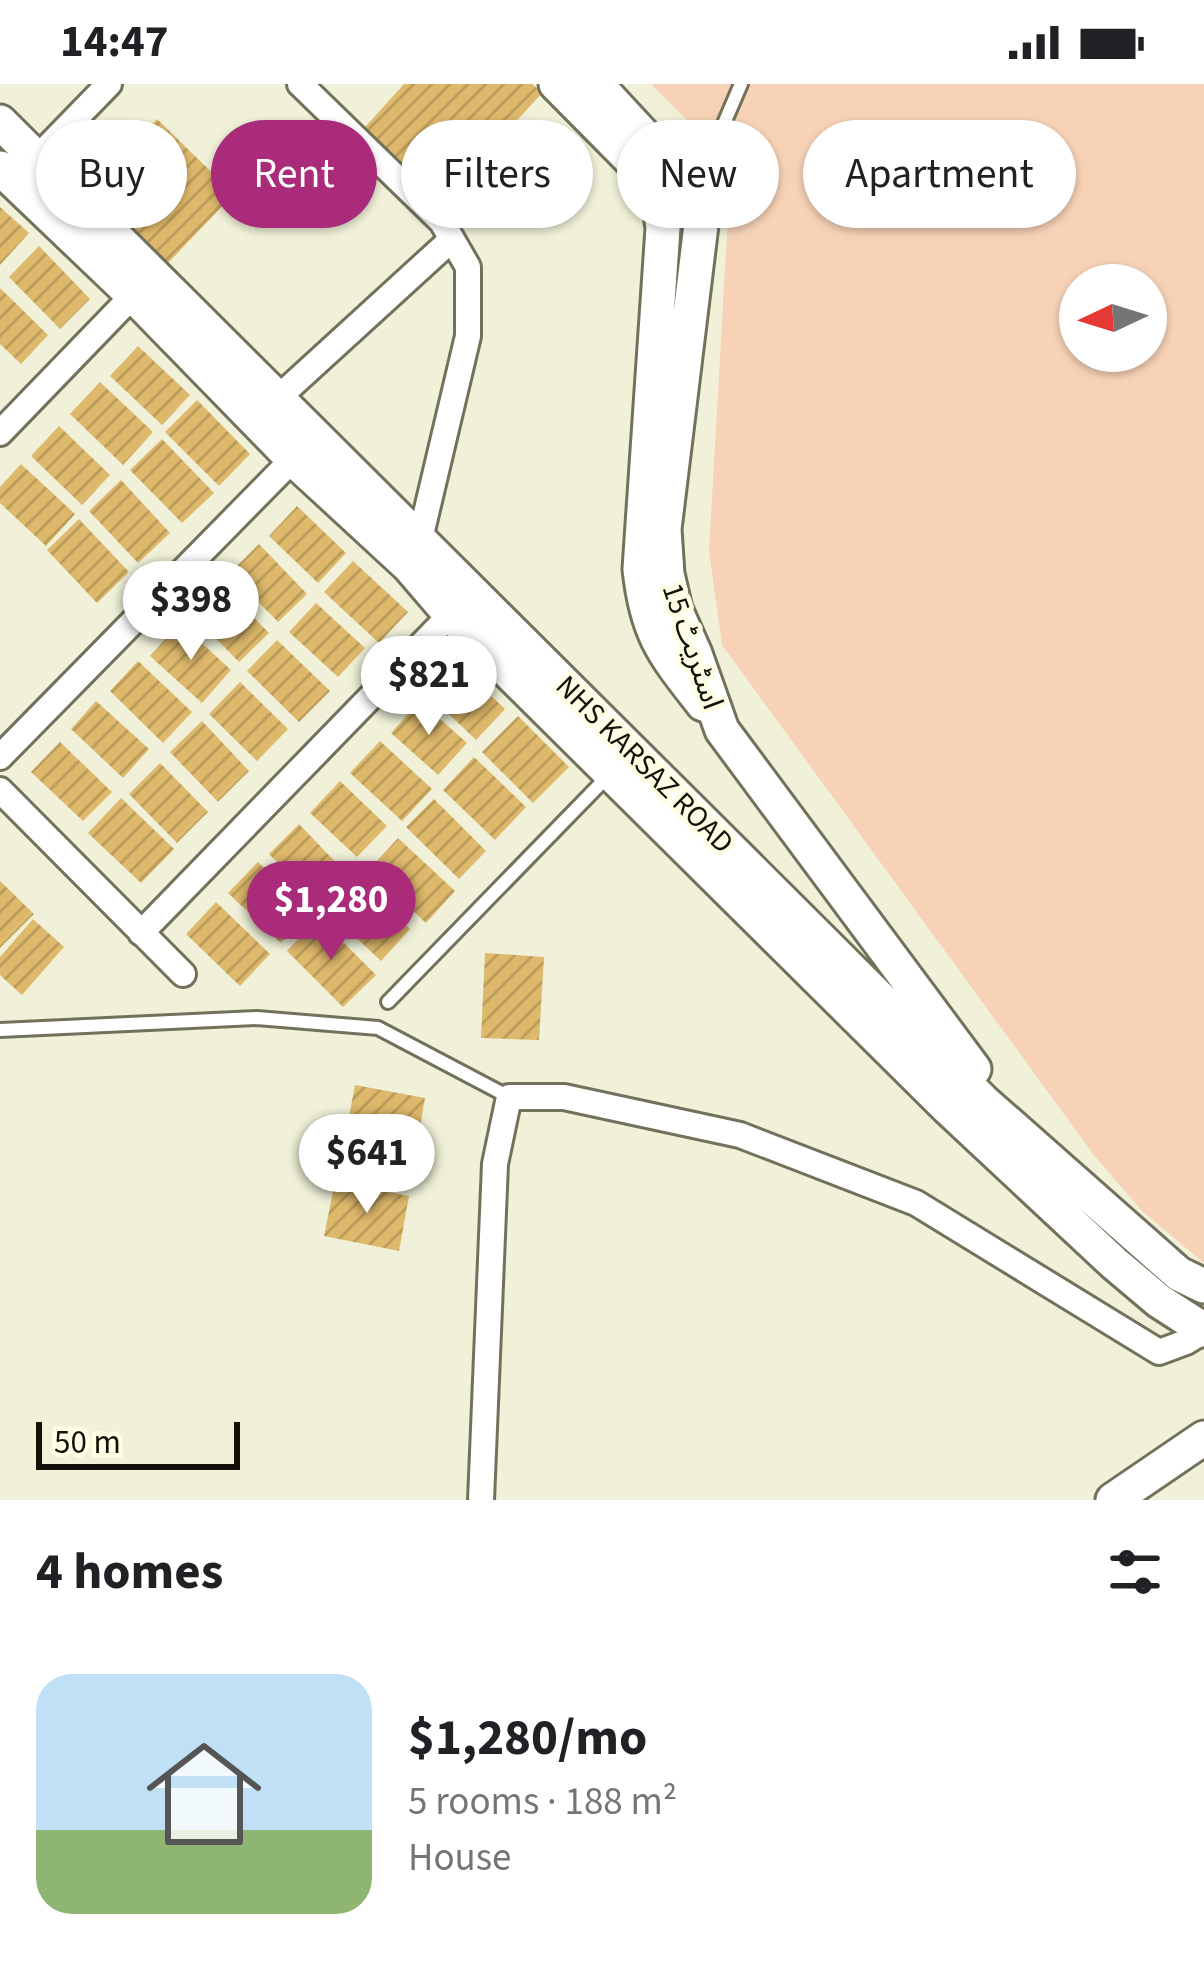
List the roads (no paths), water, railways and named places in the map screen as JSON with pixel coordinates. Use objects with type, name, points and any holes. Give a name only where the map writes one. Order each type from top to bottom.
[{"type":"street","points":[[74,120],[109,84]]},
{"type":"street","points":[[300,84],[442,222],[468,267],[468,336],[420,539]]},
{"type":"street","points":[[556,84],[617,146]]},
{"type":"street","points":[[596,84],[630,120]]},
{"type":"street","name":"NHS KARSAZ ROAD","points":[[0,122],[36,157]]},
{"type":"street","name":"NHS KARSAZ ROAD","points":[[0,168],[144,285]]},
{"type":"street","name":"NHS KARSAZ ROAD","points":[[96,228],[409,566],[462,603],[820,959],[946,1107],[1159,1301],[1204,1331]]},
{"type":"street","points":[[663,228],[640,569],[643,599],[652,633],[722,730]]},
{"type":"street","name":"اسٹریٹ 15","points":[[701,228],[664,529],[675,609],[722,730],[1033,1147]]},
{"type":"street","points":[[0,757],[452,239]]},
{"type":"street","points":[[0,433],[144,285]]},
{"type":"street","name":"NHS KARSAZ ROAD","points":[[287,429],[420,539],[462,603],[612,772],[1179,1274],[1204,1286]]},
{"type":"street","points":[[142,933],[462,603]]},
{"type":"street","points":[[0,790],[183,974]]},
{"type":"street","points":[[481,1500],[495,1164],[509,1097],[564,1097],[740,1135],[916,1204],[1159,1352],[1204,1331]]},
{"type":"street","points":[[1113,1500],[1157,1486],[1204,1438]]},
{"type":"lane","points":[[725,120],[741,84]]},
{"type":"lane","points":[[388,1002],[612,772]]},
{"type":"lane","points":[[0,1030],[257,1018],[377,1028],[509,1097]]}]
